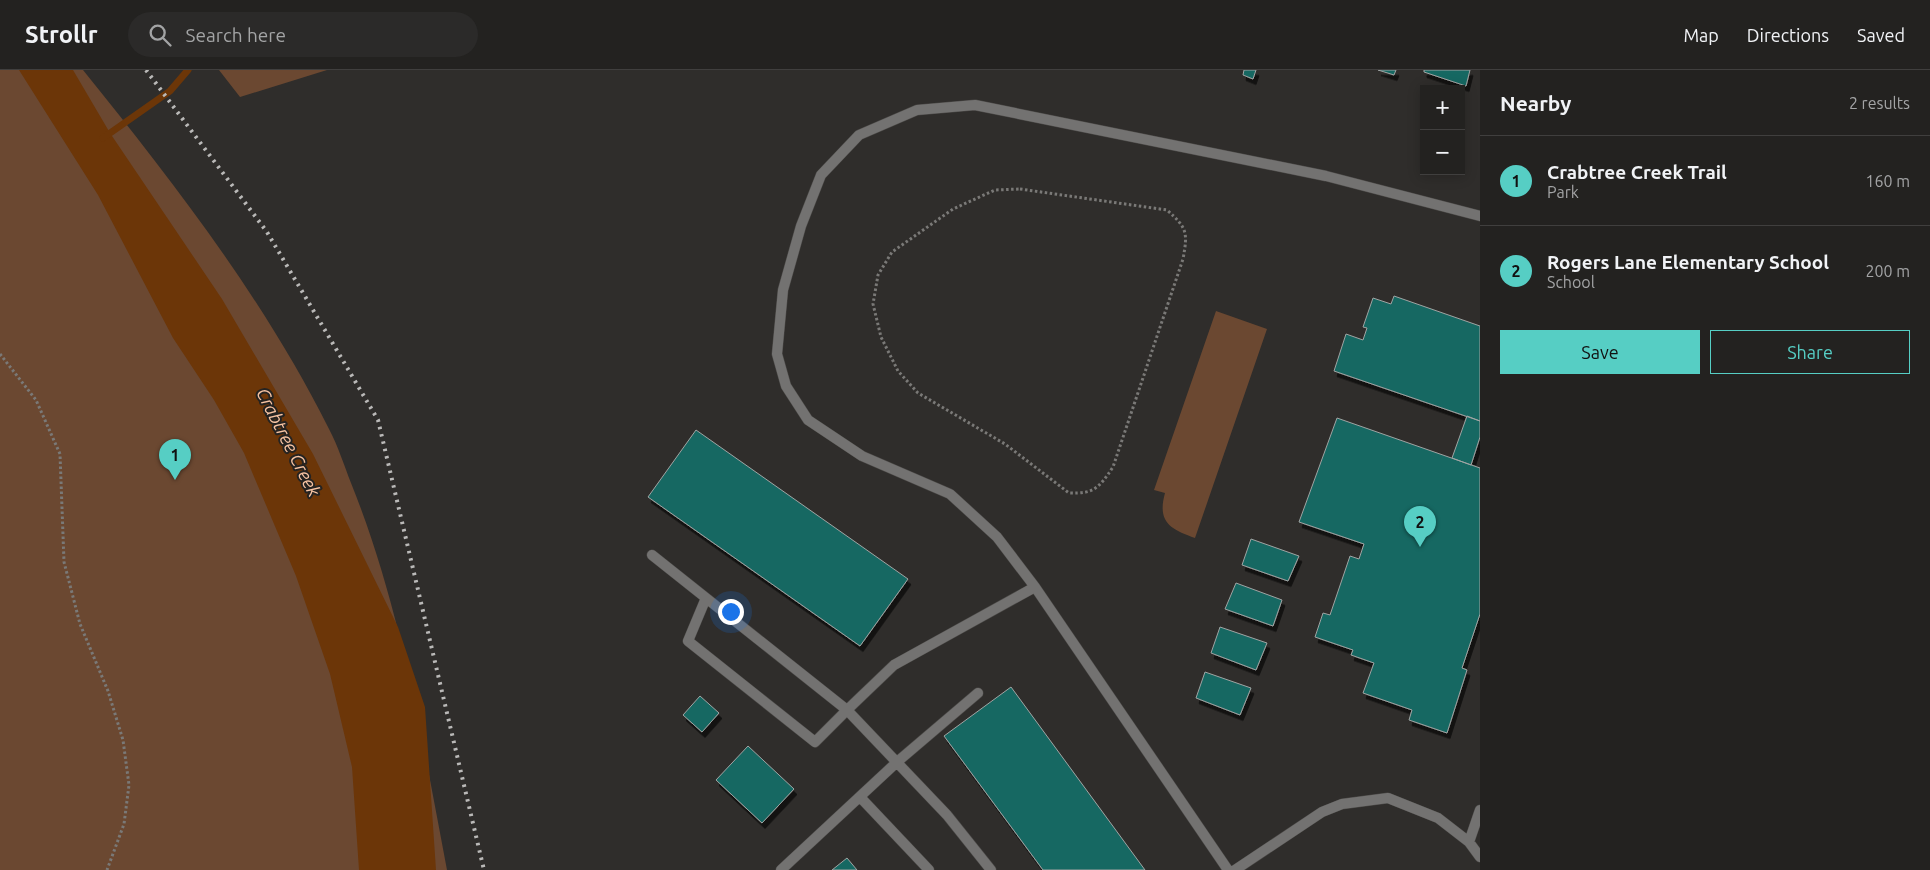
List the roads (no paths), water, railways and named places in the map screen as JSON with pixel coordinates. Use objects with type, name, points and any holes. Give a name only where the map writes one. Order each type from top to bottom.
[{"type":"lane","points":[[1228,870],[1035,587],[997,537],[950,494],[862,456],[808,420],[786,386],[777,354],[783,290],[801,226],[821,175],[859,135],[916,110],[974,105],[1326,176],[1480,216]]},
{"type":"lane","points":[[652,555],[848,710],[947,815],[991,870]]},
{"type":"lane","points":[[706,598],[688,641],[815,742],[894,665],[1035,587]]},
{"type":"lane","points":[[781,870],[897,762],[978,693]]},
{"type":"lane","points":[[860,797],[929,870]]},
{"type":"lane","points":[[1235,870],[1322,812],[1342,804],[1388,798],[1438,818],[1469,842],[1480,857]]},
{"type":"lane","points":[[1469,842],[1480,810]]},
{"type":"water","name":"Crabtree Creek","points":[[19,70],[73,70],[110,133],[222,299],[313,454],[398,627],[425,707],[436,870],[359,870],[352,767],[330,674],[296,576],[244,453],[214,400],[173,338],[98,195]]},
{"type":"waterway","points":[[103,138],[170,91],[188,70]]},
{"type":"railway","points":[[146,70],[267,232],[378,420],[484,870]]},
{"type":"place","name":"Crabtree Creek Trail","points":[[175,480]]},
{"type":"place","name":"Rogers Lane Elementary School","points":[[1420,547]]}]
